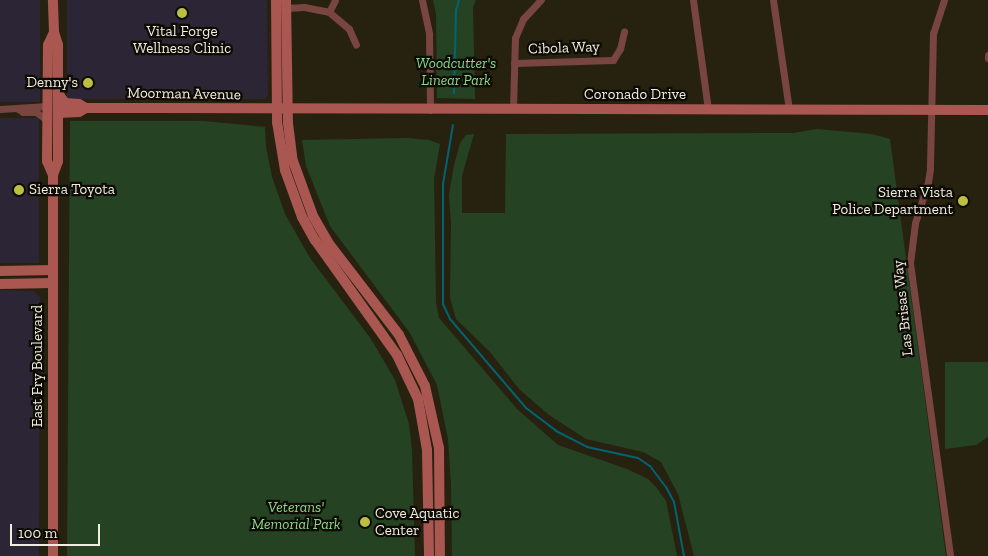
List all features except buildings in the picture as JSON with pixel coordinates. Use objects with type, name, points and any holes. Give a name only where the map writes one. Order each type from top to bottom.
[{"type":"street","name":"East Fry Boulevard","points":[[53,556],[53,175],[58,161],[58,45],[54,32],[54,0]]},
{"type":"street","points":[[276,0],[282,110],[293,160],[313,216],[330,245],[399,335],[425,386],[439,448],[440,556]]},
{"type":"street","points":[[329,12],[335,0]]},
{"type":"street","points":[[422,0],[430,34],[430,110]]},
{"type":"street","points":[[513,110],[515,38],[523,19],[541,0]]},
{"type":"street","points":[[693,0],[708,110]]},
{"type":"street","points":[[773,0],[788,110]]},
{"type":"street","name":"Las Brisas Way","points":[[944,0],[933,33],[930,168],[928,182],[915,223],[910,263],[950,556]]},
{"type":"street","points":[[356,45],[349,29],[329,12],[286,4],[281,154],[290,188],[302,217],[315,240],[397,355],[418,399],[428,450],[429,556]]},
{"type":"street","name":"Cibola Way","points":[[514,63],[613,60],[620,49],[624,31]]},
{"type":"street","name":"East Fry Boulevard","points":[[53,175],[47,161],[48,45],[54,32]]},
{"type":"street","name":"Moorman Avenue","points":[[58,93],[65,103],[79,104],[86,108],[282,110]]},
{"type":"street","points":[[0,109],[18,109],[23,106],[48,106]]},
{"type":"street","name":"Moorman Avenue","points":[[58,112],[79,112],[86,108]]},
{"type":"street","points":[[18,109],[23,112],[36,112],[48,121]]},
{"type":"street","name":"Coronado Drive","points":[[282,110],[988,110]]},
{"type":"street","points":[[0,271],[52,270]]},
{"type":"street","points":[[0,284],[52,283]]},
{"type":"shaded area","points":[[0,0],[40,0],[40,102],[0,102]]},
{"type":"shaded area","points":[[67,0],[267,0],[268,95],[265,99],[67,99]]},
{"type":"shaded area","name":"Sierra Toyota","points":[[0,118],[39,118],[39,263],[0,263]]},
{"type":"shaded area","points":[[0,290],[34,291],[40,297],[39,556],[0,556]]},
{"type":"green space","name":"Woodcutter's Linear Park","points":[[433,0],[476,0],[473,7],[475,99],[437,98],[436,14]]},
{"type":"green space","name":"Veterans' Memorial Park","points":[[70,121],[204,121],[265,127],[266,147],[272,177],[285,214],[310,258],[371,339],[395,380],[409,424],[412,450],[415,556],[67,556]]},
{"type":"green space","points":[[817,129],[872,134],[890,139],[946,556],[694,556],[678,494],[661,462],[643,452],[586,439],[549,415],[519,389],[490,352],[456,319],[450,298],[451,223],[449,195],[460,143],[466,135],[474,134],[462,176],[462,213],[505,213],[506,134],[793,133]]},
{"type":"green space","points":[[408,138],[429,140],[440,144],[434,179],[436,303],[439,318],[517,409],[558,445],[627,469],[648,479],[656,487],[666,501],[677,556],[452,556],[448,439],[437,385],[410,333],[330,226],[306,166],[302,140]]},
{"type":"green space","points":[[945,362],[988,362],[988,437],[976,445],[945,449]]},
{"type":"waterway","points":[[454,93],[456,10],[459,0]]},
{"type":"waterway","points":[[453,125],[443,184],[443,304],[450,319],[526,408],[556,431],[587,447],[638,458],[650,466],[666,487],[674,502],[684,556]]},
{"type":"place","name":"Vital Forge Wellness Clinic","points":[[182,13]]},
{"type":"place","name":"Denny's","points":[[88,83]]},
{"type":"place","name":"Sierra Toyota","points":[[19,190]]},
{"type":"place","name":"Sierra Vista Police Department","points":[[963,201]]},
{"type":"place","name":"Cove Aquatic Center","points":[[365,522]]}]
